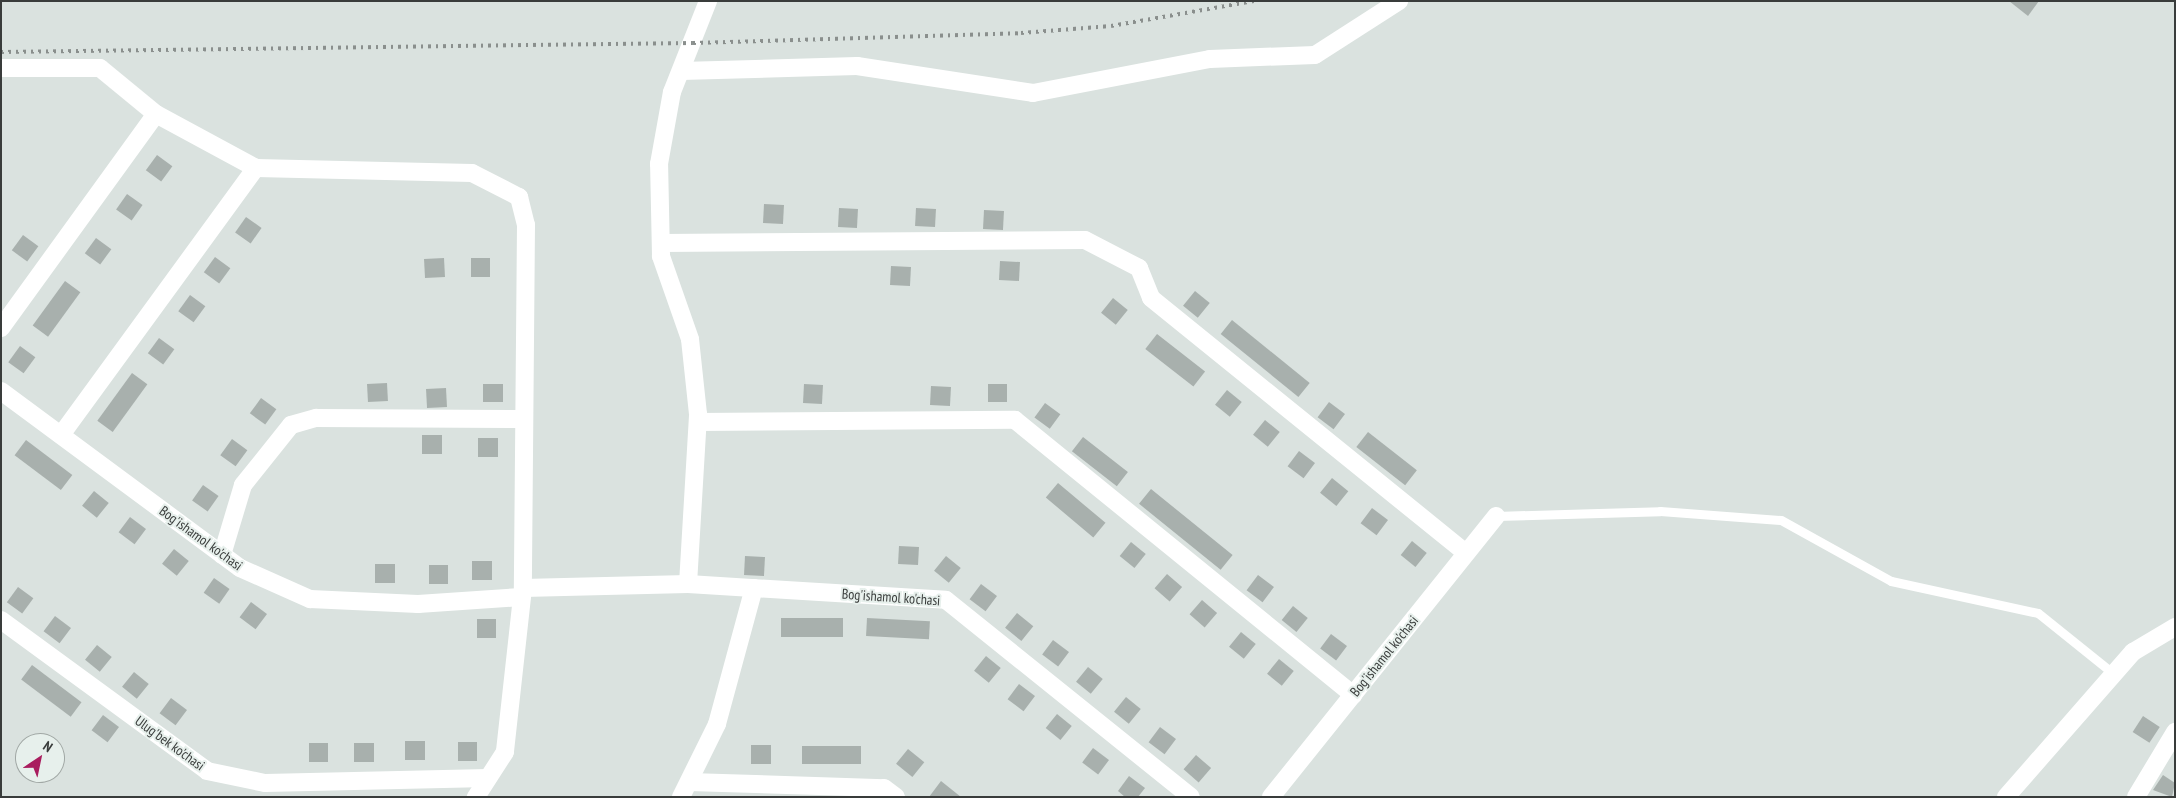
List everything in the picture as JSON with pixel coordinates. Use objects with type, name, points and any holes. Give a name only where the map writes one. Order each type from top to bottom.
[{"type":"street","points":[[688,584],[698,422],[690,339],[661,243],[659,164],[672,92],[708,1]]},
{"type":"street","points":[[681,72],[857,66],[1032,93],[1210,59],[1315,56],[1399,1]]},
{"type":"street","points":[[1,68],[100,68],[156,114],[256,168],[472,173],[519,197],[526,224],[523,593],[505,752],[476,797]]},
{"type":"street","points":[[1,328],[156,114]]},
{"type":"street","points":[[61,435],[256,168]]},
{"type":"street","points":[[661,243],[1085,240],[1139,268],[1151,298],[1466,553]]},
{"type":"street","name":"Bog'ishamol ko'chasi","points":[[1,391],[240,568],[310,599],[418,604],[523,593],[688,584],[946,600],[1191,797]]},
{"type":"street","points":[[222,555],[243,485],[291,425],[316,418],[524,419]]},
{"type":"street","points":[[698,422],[1015,420],[1352,695]]},
{"type":"street","name":"Bog'ishamol ko'chasi","points":[[1271,797],[1496,516]]},
{"type":"street","points":[[754,588],[717,724],[685,789],[884,788],[896,797]]},
{"type":"street","name":"Ulug'bek ko'chasi","points":[[1,620],[207,771],[265,783],[488,778]]},
{"type":"street","points":[[2006,797],[2134,652],[2175,627]]},
{"type":"street","points":[[2136,797],[2175,732]]},
{"type":"lane","points":[[1496,516],[1660,511],[1781,520],[1891,580],[2038,613],[2114,674]]},
{"type":"building","points":[[2009,1],[2039,1],[2028,16]]},
{"type":"building","points":[[157,155],[172,166],[161,182],[146,170]]},
{"type":"building","points":[[127,194],[143,205],[132,220],[116,210]]},
{"type":"building","points":[[764,204],[784,205],[783,224],[763,223]]},
{"type":"building","points":[[839,208],[858,209],[857,228],[838,227]]},
{"type":"building","points":[[916,208],[936,209],[935,227],[915,226]]},
{"type":"building","points":[[984,210],[1004,211],[1003,230],[983,229]]},
{"type":"building","points":[[246,217],[262,228],[251,243],[235,233]]},
{"type":"building","points":[[23,235],[38,246],[27,262],[12,250]]},
{"type":"building","points":[[96,238],[111,249],[100,265],[85,253]]},
{"type":"building","points":[[215,257],[230,268],[219,284],[204,272]]},
{"type":"building","points":[[444,258],[445,277],[425,278],[424,259]]},
{"type":"building","points":[[471,258],[490,258],[490,277],[471,277]]},
{"type":"building","points":[[1000,261],[1020,262],[1019,281],[999,280]]},
{"type":"building","points":[[891,266],[911,267],[910,286],[890,285]]},
{"type":"building","points":[[65,281],[80,292],[48,337],[33,325]]},
{"type":"building","points":[[1195,291],[1210,303],[1198,318],[1183,306]]},
{"type":"building","points":[[190,295],[205,306],[194,322],[178,311]]},
{"type":"building","points":[[1113,298],[1128,310],[1116,325],[1101,313]]},
{"type":"building","points":[[1232,320],[1310,383],[1298,397],[1221,334]]},
{"type":"building","points":[[1157,334],[1205,372],[1193,387],[1145,349]]},
{"type":"building","points":[[159,338],[174,349],[163,365],[148,353]]},
{"type":"building","points":[[20,346],[35,357],[24,373],[8,362]]},
{"type":"building","points":[[132,373],[147,384],[113,432],[97,421]]},
{"type":"building","points":[[387,383],[388,401],[368,402],[367,384]]},
{"type":"building","points":[[483,384],[503,384],[503,402],[483,402]]},
{"type":"building","points":[[804,384],[823,385],[822,404],[803,403]]},
{"type":"building","points":[[988,384],[1007,384],[1007,402],[988,402]]},
{"type":"building","points":[[931,386],[951,387],[950,406],[930,405]]},
{"type":"building","points":[[446,388],[447,407],[427,408],[426,389]]},
{"type":"building","points":[[1227,390],[1242,402],[1230,417],[1215,405]]},
{"type":"building","points":[[261,398],[276,409],[265,425],[250,413]]},
{"type":"building","points":[[1329,402],[1345,414],[1334,429],[1318,417]]},
{"type":"building","points":[[1045,403],[1060,414],[1050,429],[1034,418]]},
{"type":"building","points":[[1265,420],[1280,432],[1268,447],[1253,435]]},
{"type":"building","points":[[1368,432],[1417,470],[1405,485],[1356,447]]},
{"type":"building","points":[[422,435],[442,435],[442,454],[422,454]]},
{"type":"building","points":[[1083,437],[1128,472],[1117,486],[1072,451]]},
{"type":"building","points":[[478,438],[498,438],[498,457],[478,457]]},
{"type":"building","points":[[232,439],[247,450],[236,466],[220,455]]},
{"type":"building","points":[[26,440],[72,475],[61,490],[15,455]]},
{"type":"building","points":[[1299,451],[1315,463],[1304,478],[1288,466]]},
{"type":"building","points":[[1332,478],[1348,491],[1336,506],[1320,493]]},
{"type":"building","points":[[1058,483],[1105,523],[1093,537],[1046,498]]},
{"type":"building","points":[[203,485],[219,496],[208,511],[192,501]]},
{"type":"building","points":[[1151,489],[1233,555],[1221,570],[1139,504]]},
{"type":"building","points":[[94,491],[109,503],[97,518],[82,506]]},
{"type":"building","points":[[1372,508],[1388,520],[1377,535],[1361,523]]},
{"type":"building","points":[[130,517],[146,529],[135,544],[119,532]]},
{"type":"building","points":[[1412,541],[1427,553],[1415,567],[1401,555]]},
{"type":"building","points":[[1131,542],[1146,554],[1134,568],[1120,556]]},
{"type":"building","points":[[899,546],[919,547],[918,565],[898,564]]},
{"type":"building","points":[[174,549],[189,561],[177,576],[162,564]]},
{"type":"building","points":[[745,556],[765,557],[764,576],[744,575]]},
{"type":"building","points":[[946,556],[961,568],[949,583],[934,571]]},
{"type":"building","points":[[472,561],[492,561],[492,580],[472,580]]},
{"type":"building","points":[[375,564],[395,564],[395,583],[375,583]]},
{"type":"building","points":[[429,565],[448,565],[448,584],[429,584]]},
{"type":"building","points":[[1167,574],[1182,587],[1170,601],[1155,588]]},
{"type":"building","points":[[1258,575],[1274,587],[1263,602],[1247,590]]},
{"type":"building","points":[[214,578],[230,589],[219,604],[204,593]]},
{"type":"building","points":[[981,584],[997,596],[986,611],[970,599]]},
{"type":"building","points":[[18,587],[33,598],[22,614],[7,602]]},
{"type":"building","points":[[1202,600],[1217,613],[1205,627],[1190,614]]},
{"type":"building","points":[[251,602],[267,614],[256,629],[240,617]]},
{"type":"building","points":[[1293,606],[1308,618],[1296,632],[1282,620]]},
{"type":"building","points":[[1017,613],[1033,626],[1021,641],[1005,628]]},
{"type":"building","points":[[55,616],[71,628],[60,643],[44,631]]},
{"type":"building","points":[[781,618],[843,618],[843,637],[781,637]]},
{"type":"building","points":[[867,618],[930,621],[929,639],[866,636]]},
{"type":"building","points":[[477,619],[496,619],[496,638],[477,638]]},
{"type":"building","points":[[1241,632],[1256,644],[1244,659],[1229,647]]},
{"type":"building","points":[[1331,634],[1347,646],[1336,660],[1320,648]]},
{"type":"building","points":[[1053,640],[1069,652],[1058,666],[1042,654]]},
{"type":"building","points":[[97,645],[112,657],[100,672],[85,660]]},
{"type":"building","points":[[986,656],[1001,668],[989,683],[974,671]]},
{"type":"building","points":[[1279,659],[1294,671],[1282,686],[1267,674]]},
{"type":"building","points":[[32,665],[82,702],[71,717],[21,679]]},
{"type":"building","points":[[1088,667],[1103,679],[1091,694],[1076,682]]},
{"type":"building","points":[[134,672],[149,684],[137,699],[122,687]]},
{"type":"building","points":[[1019,684],[1035,696],[1024,711],[1008,699]]},
{"type":"building","points":[[1126,697],[1141,709],[1129,724],[1114,712]]},
{"type":"building","points":[[171,698],[187,710],[176,725],[160,713]]},
{"type":"building","points":[[1057,714],[1072,726],[1060,740],[1046,728]]},
{"type":"building","points":[[103,715],[119,727],[108,742],[92,730]]},
{"type":"building","points":[[2143,716],[2160,727],[2149,743],[2133,732]]},
{"type":"building","points":[[1160,727],[1176,739],[1165,754],[1149,742]]},
{"type":"building","points":[[405,741],[425,741],[425,760],[405,760]]},
{"type":"building","points":[[458,742],[477,742],[477,761],[458,761]]},
{"type":"building","points":[[309,743],[328,743],[328,762],[309,762]]},
{"type":"building","points":[[354,743],[374,743],[374,762],[354,762]]},
{"type":"building","points":[[751,745],[771,745],[771,764],[751,764]]},
{"type":"building","points":[[802,746],[861,746],[861,764],[802,764]]},
{"type":"building","points":[[1093,748],[1109,760],[1098,774],[1082,762]]},
{"type":"building","points":[[908,749],[924,762],[912,777],[896,764]]},
{"type":"building","points":[[1196,755],[1211,768],[1199,782],[1184,769]]},
{"type":"building","points":[[2163,775],[2175,783],[2172,797],[2153,790]]},
{"type":"building","points":[[1129,776],[1145,788],[1138,797],[1125,797],[1118,791]]},
{"type":"building","points":[[941,781],[961,797],[929,797]]},
{"type":"railway","points":[[1,52],[693,43],[1021,33],[1111,26],[1254,1]]}]
